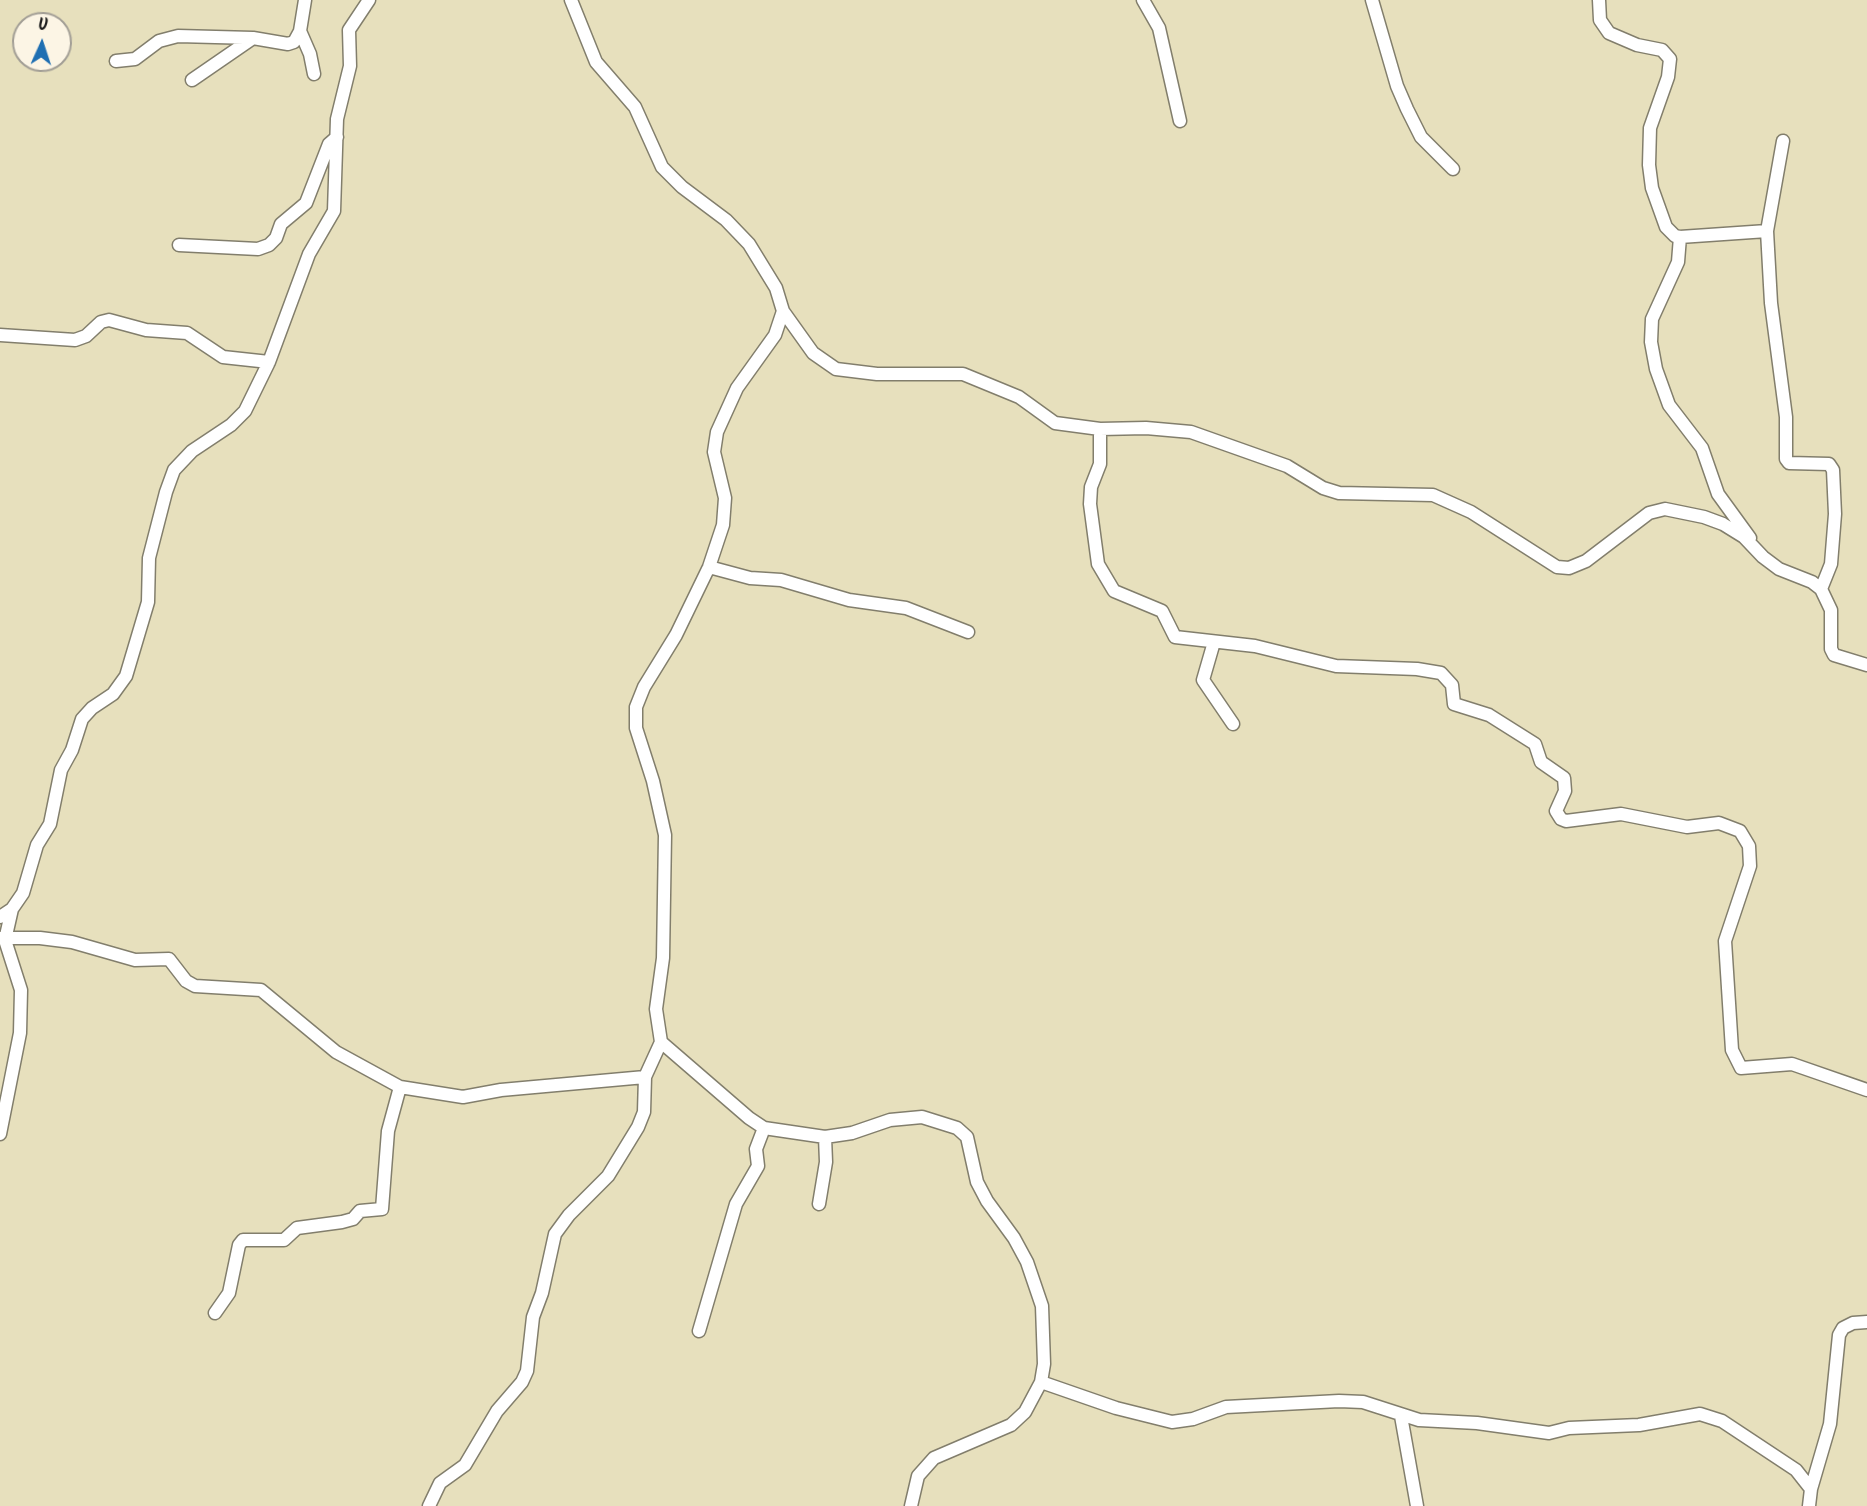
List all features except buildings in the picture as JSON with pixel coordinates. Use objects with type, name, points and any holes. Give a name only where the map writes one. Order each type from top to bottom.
[{"type":"street","points":[[116,61],[135,59],[159,41],[178,36],[253,38],[291,43],[296,40],[300,31],[305,0]]},
{"type":"street","points":[[0,1134],[19,1043],[22,998],[2,939],[12,909],[23,893],[37,845],[50,824],[61,770],[72,750],[82,719],[89,710],[113,694],[126,676],[148,602],[149,558],[174,470],[192,451],[238,419],[269,362],[309,254],[334,211],[337,119],[350,66],[349,30],[369,0]]},
{"type":"street","points":[[571,0],[596,62],[634,107],[662,167],[682,187],[726,220],[749,244],[776,288],[783,311],[813,353],[836,369],[877,374],[963,374],[1019,397],[1055,423],[1100,429],[1146,428],[1207,436],[1287,466],[1323,488],[1339,493],[1434,495],[1472,512],[1557,567],[1569,568],[1586,561],[1649,513],[1665,509],[1683,511],[1723,524],[1755,548]]},
{"type":"street","points":[[1143,0],[1159,28],[1180,121]]},
{"type":"street","points":[[1372,0],[1397,86],[1407,109],[1421,136],[1453,169]]},
{"type":"street","points":[[1599,0],[1600,20],[1609,33],[1637,45],[1662,50],[1670,59],[1668,77],[1650,128],[1649,165],[1652,188],[1666,227],[1675,236],[1680,237],[1767,231]]},
{"type":"street","points":[[300,31],[310,54],[314,74]]},
{"type":"street","points":[[192,80],[253,38]]},
{"type":"street","points":[[179,245],[258,249],[269,245],[276,238],[281,224],[306,202],[329,144],[336,136]]},
{"type":"street","points":[[1783,141],[1767,231],[1771,303],[1786,417],[1786,459],[1789,463],[1829,464],[1833,470],[1835,514],[1831,564],[1821,589]]},
{"type":"street","points":[[1680,237],[1678,262],[1652,319],[1651,342],[1656,369],[1669,405],[1702,448],[1718,494],[1755,548],[1779,568],[1812,582],[1821,589],[1831,610],[1831,649],[1834,654],[1867,664]]},
{"type":"street","points":[[429,1506],[440,1483],[465,1465],[497,1410],[522,1382],[527,1371],[533,1317],[542,1293],[555,1234],[565,1220],[608,1176],[638,1127],[644,1112],[645,1077],[661,1042],[656,1009],[663,958],[665,835],[653,781],[636,728],[636,707],[644,687],[676,635],[709,567],[723,525],[725,509],[723,484],[714,452],[717,432],[737,388],[775,335],[783,311]]},
{"type":"street","points":[[0,335],[75,340],[86,336],[101,322],[109,320],[146,330],[187,333],[223,357],[269,362]]},
{"type":"street","points":[[1100,429],[1100,464],[1091,487],[1090,504],[1095,551],[1101,569],[1114,591],[1162,611],[1172,636],[1274,649],[1336,666],[1417,669],[1441,673],[1452,684],[1454,704],[1489,715],[1535,744],[1541,762],[1563,778],[1565,790],[1556,811],[1561,819],[1566,821],[1578,822],[1604,814],[1621,814],[1687,826],[1719,823],[1740,831],[1749,846],[1750,866],[1725,941],[1732,1050],[1741,1068],[1792,1064],[1867,1090]]},
{"type":"street","points":[[709,567],[750,578],[781,580],[849,600],[906,608],[968,632]]},
{"type":"street","points":[[1214,642],[1203,680],[1233,724]]},
{"type":"street","points":[[0,917],[12,909]]},
{"type":"street","points":[[2,939],[55,940],[88,946],[135,960],[169,959],[186,981],[195,986],[261,990],[336,1052],[400,1087],[463,1097],[501,1090],[645,1077]]},
{"type":"street","points":[[661,1042],[749,1118],[764,1128],[825,1137],[852,1133],[906,1117],[936,1120],[963,1132],[969,1144],[977,1182],[993,1213],[1018,1244],[1038,1292],[1044,1327],[1041,1382],[1025,1412],[1011,1425],[934,1458],[922,1468],[914,1486],[911,1506]]},
{"type":"street","points":[[215,1313],[229,1293],[239,1245],[243,1240],[283,1240],[297,1228],[342,1222],[353,1219],[360,1211],[382,1209],[388,1131],[400,1087]]},
{"type":"street","points":[[699,1331],[736,1204],[758,1166],[756,1149],[764,1128]]},
{"type":"street","points":[[819,1204],[825,1170],[825,1137]]},
{"type":"street","points":[[1809,1506],[1811,1489],[1832,1415],[1839,1335],[1843,1328],[1853,1323],[1867,1322]]},
{"type":"street","points":[[1041,1382],[1116,1408],[1172,1422],[1193,1419],[1226,1407],[1280,1402],[1359,1402],[1401,1416],[1555,1432],[1569,1428],[1639,1425],[1700,1414],[1722,1421],[1796,1470],[1811,1489]]},
{"type":"street","points":[[1401,1416],[1417,1506]]},
{"type":"street","points":[[1796,1470],[1815,1474]]}]
